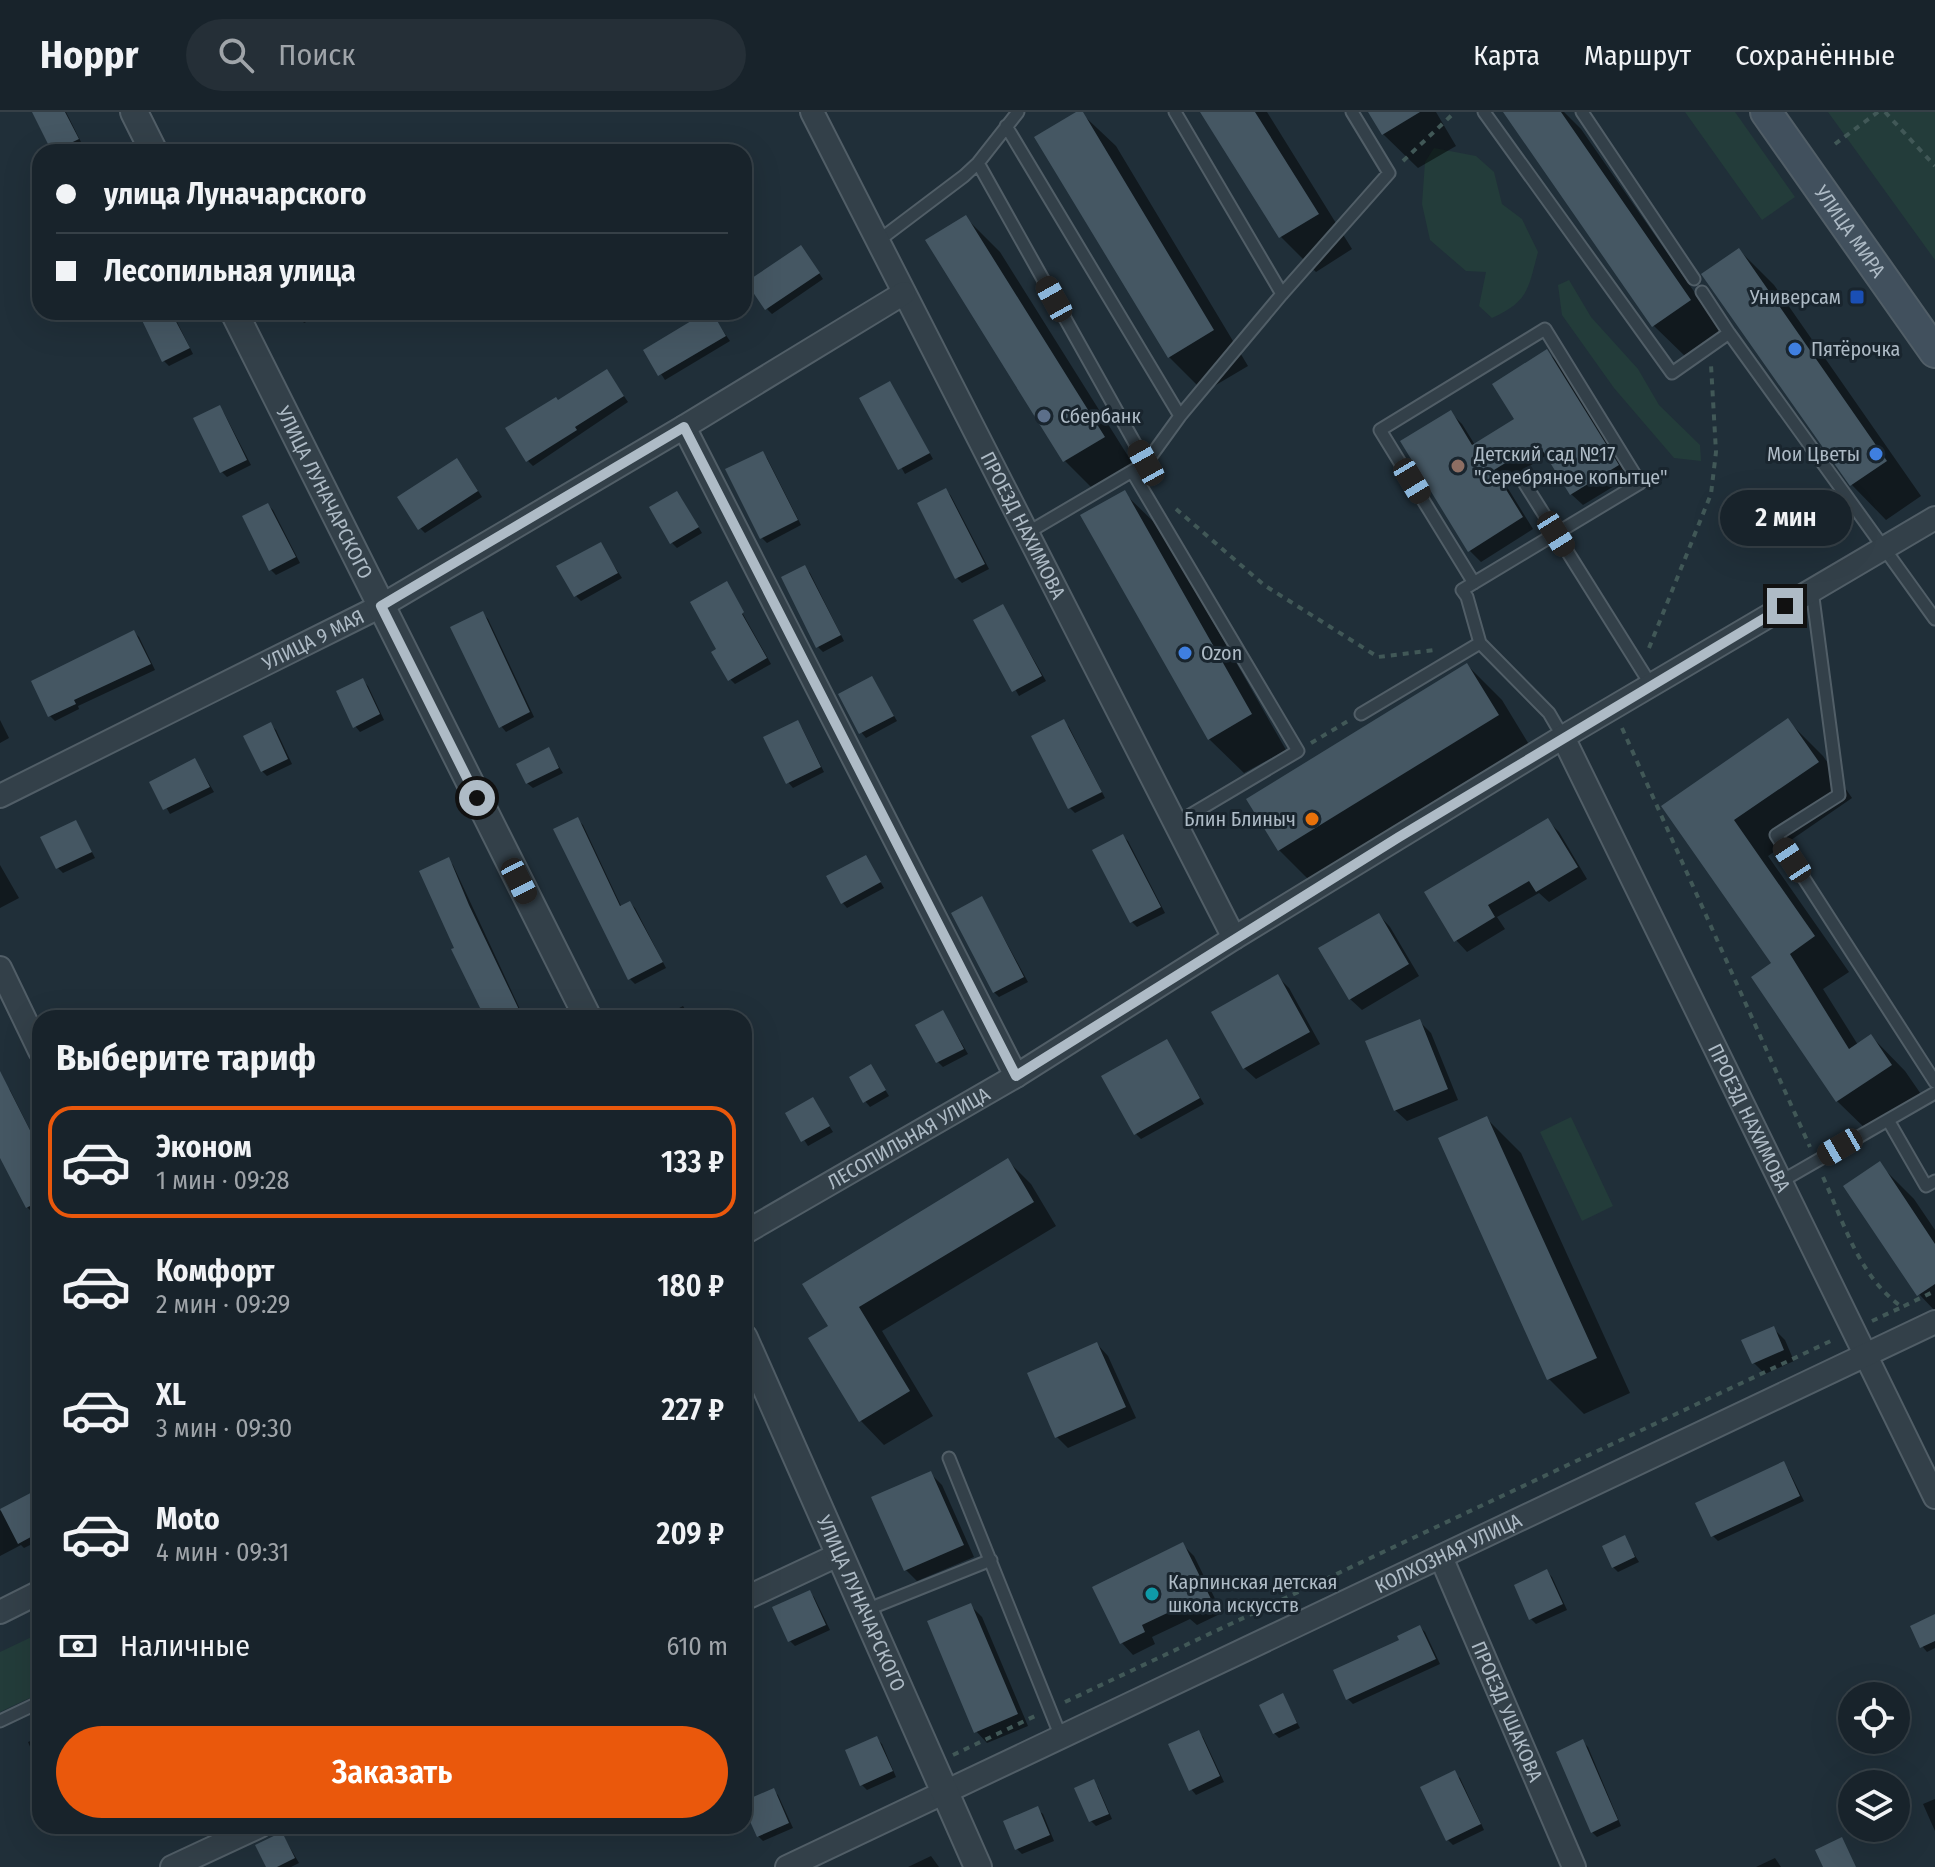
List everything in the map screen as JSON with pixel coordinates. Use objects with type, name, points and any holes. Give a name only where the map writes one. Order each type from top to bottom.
[{"type":"main road","name":"УЛИЦА МИРА","points":[[1766,112],[1935,352]]},
{"type":"street","points":[[134,112],[150,144]]},
{"type":"street","name":"ПРОЕЗД НАХИМОВА","points":[[812,112],[1234,938]]},
{"type":"street","name":"УЛИЦА 9 МАЯ","points":[[0,796],[381,606],[904,293]]},
{"type":"street","name":"УЛИЦА ЛУНАЧАРСКОГО","points":[[238,320],[584,1010]]},
{"type":"street","points":[[684,427],[1016,1076]]},
{"type":"street","name":"ЛЕСОПИЛЬНАЯ УЛИЦА","points":[[752,1228],[1016,1076],[1234,938],[1563,737],[1935,518]]},
{"type":"street","name":"ПРОЕЗД НАХИМОВА","points":[[1563,737],[1935,1497]]},
{"type":"street","points":[[0,968],[32,1034]]},
{"type":"street","name":"КОЛХОЗНАЯ УЛИЦА","points":[[787,1867],[1935,1322]]},
{"type":"street","name":"УЛИЦА ЛУНАЧАРСКОГО","points":[[752,1376],[840,1554],[978,1867]]},
{"type":"street","points":[[752,1595],[840,1554]]},
{"type":"street","name":"ПРОЕЗД УШАКОВА","points":[[1441,1557],[1574,1867]]},
{"type":"street","points":[[0,1612],[32,1596]]},
{"type":"street","points":[[172,1867],[243,1834]]},
{"type":"lane","points":[[878,241],[978,163],[1018,112]]},
{"type":"lane","points":[[1175,112],[1282,294]]},
{"type":"lane","points":[[1027,533],[1146,463],[1180,416],[1282,294],[1389,173],[1352,112]]},
{"type":"lane","points":[[1484,112],[1672,373],[1729,333]]},
{"type":"lane","points":[[1582,112],[1694,279]]},
{"type":"lane","points":[[1006,126],[1180,416]]},
{"type":"lane","points":[[978,163],[1146,463]]},
{"type":"lane","points":[[1702,292],[1935,619]]},
{"type":"lane","points":[[1474,583],[1380,430],[1545,329],[1640,483],[1556,534],[1474,583],[1462,590],[1467,597],[1480,643],[1549,713],[1563,737]]},
{"type":"lane","points":[[1133,473],[1298,751],[1175,824]]},
{"type":"lane","points":[[1525,484],[1651,685]]},
{"type":"lane","points":[[1812,590],[1839,795],[1776,835],[1935,1082]]},
{"type":"lane","points":[[1361,714],[1480,643]]},
{"type":"lane","points":[[1780,1182],[1935,1093]]},
{"type":"lane","points":[[1888,1120],[1926,1186],[1935,1181]]},
{"type":"lane","points":[[949,1458],[1061,1737]]},
{"type":"lane","points":[[865,1611],[991,1560]]},
{"type":"lane","points":[[0,1721],[32,1706]]},
{"type":"path","points":[[1389,173],[1455,112]]},
{"type":"path","points":[[1835,144],[1878,112]]},
{"type":"path","points":[[1885,112],[1935,166]]},
{"type":"path","points":[[1647,654],[1711,494],[1716,452],[1710,347]]},
{"type":"path","points":[[1169,503],[1264,585],[1378,657],[1436,649]]},
{"type":"path","points":[[1613,708],[1865,1270],[1887,1296],[1902,1307]]},
{"type":"path","points":[[1298,751],[1361,714]]},
{"type":"path","points":[[933,1764],[1935,1291]]},
{"type":"green space","points":[[1685,112],[1735,112],[1795,197],[1762,220]]},
{"type":"green space","points":[[1828,112],[1935,112],[1935,260]]},
{"type":"green space","points":[[1434,148],[1476,156],[1494,172],[1502,204],[1522,219],[1538,252],[1525,292],[1513,306],[1492,318],[1479,306],[1486,272],[1466,271],[1430,240],[1422,204],[1425,162]]},
{"type":"green space","points":[[1569,280],[1591,317],[1638,369],[1659,405],[1700,445],[1701,461],[1674,458],[1614,388],[1562,315],[1558,285]]},
{"type":"green space","points":[[1571,1117],[1613,1206],[1582,1221],[1540,1132]]},
{"type":"green space","points":[[32,1637],[32,1697],[0,1712],[0,1652]]},
{"type":"building","points":[[32,112],[65,112],[79,139],[69,144],[48,144]]},
{"type":"building","points":[[1076,112],[1083,112],[1214,330],[1168,358],[1034,137]]},
{"type":"building","points":[[1200,112],[1255,112],[1319,214],[1279,238]]},
{"type":"building","points":[[1368,112],[1420,112],[1382,135]]},
{"type":"building","points":[[1503,112],[1561,112],[1691,300],[1652,327]]},
{"type":"building","points":[[966,215],[1105,437],[1063,462],[925,240]]},
{"type":"building","points":[[801,245],[820,273],[765,310],[752,291],[752,278]]},
{"type":"building","points":[[1739,248],[1887,461],[1850,486],[1701,274]]},
{"type":"building","points":[[142,320],[175,320],[190,348],[162,362]]},
{"type":"building","points":[[693,320],[717,320],[726,336],[658,376],[643,350]]},
{"type":"building","points":[[1547,349],[1619,465],[1570,495],[1538,443],[1494,470],[1523,517],[1468,552],[1400,441],[1451,410],[1472,445],[1514,419],[1492,384]]},
{"type":"building","points":[[607,369],[624,396],[526,462],[505,428]]},
{"type":"building","points":[[890,381],[930,453],[898,470],[859,398]]},
{"type":"building","points":[[220,405],[247,460],[220,473],[193,418]]},
{"type":"building","points":[[763,451],[798,520],[760,539],[725,469]]},
{"type":"building","points":[[457,458],[478,491],[418,530],[397,497]]},
{"type":"building","points":[[946,488],[985,564],[955,579],[917,503]]},
{"type":"building","points":[[1125,490],[1252,714],[1208,740],[1080,515]]},
{"type":"building","points":[[677,491],[699,527],[670,544],[649,507]]},
{"type":"building","points":[[268,503],[296,557],[269,571],[242,516]]},
{"type":"building","points":[[601,542],[618,573],[574,597],[556,566]]},
{"type":"building","points":[[805,565],[841,635],[816,648],[781,577]]},
{"type":"building","points":[[727,581],[767,658],[728,681],[711,652],[716,649],[690,602]]},
{"type":"building","points":[[1003,604],[1042,676],[1012,692],[973,620]]},
{"type":"building","points":[[483,611],[530,712],[499,728],[450,627]]},
{"type":"building","points":[[134,630],[151,664],[74,700],[76,704],[48,717],[31,681]]},
{"type":"building","points":[[1467,663],[1499,715],[1278,851],[1246,799]]},
{"type":"building","points":[[872,676],[894,716],[859,734],[838,694]]},
{"type":"building","points":[[363,678],[380,714],[353,728],[336,691]]},
{"type":"building","points":[[1788,718],[1819,762],[1734,820],[1815,936],[1790,954],[1849,1049],[1871,1034],[1892,1065],[1836,1102],[1751,977],[1771,963],[1661,806]]},
{"type":"building","points":[[1064,719],[1102,792],[1068,809],[1031,736]]},
{"type":"building","points":[[798,720],[821,767],[786,784],[763,737]]},
{"type":"building","points":[[271,722],[288,759],[261,772],[243,736]]},
{"type":"building","points":[[549,747],[559,768],[526,784],[516,764]]},
{"type":"building","points":[[195,758],[210,787],[163,810],[149,782]]},
{"type":"building","points":[[578,817],[620,906],[630,901],[663,962],[628,980],[553,829]]},
{"type":"building","points":[[1548,818],[1578,867],[1536,892],[1529,881],[1488,905],[1495,917],[1454,942],[1424,892]]},
{"type":"building","points":[[76,820],[92,852],[56,869],[40,837]]},
{"type":"building","points":[[1123,834],[1161,907],[1130,923],[1092,850]]},
{"type":"building","points":[[866,855],[881,882],[841,904],[826,876]]},
{"type":"building","points":[[449,857],[519,1010],[481,1010],[451,949],[454,948],[419,871]]},
{"type":"building","points":[[982,896],[1024,977],[993,993],[951,913]]},
{"type":"building","points":[[1379,913],[1409,964],[1349,1000],[1318,948]]},
{"type":"building","points":[[1278,974],[1310,1032],[1243,1069],[1211,1012]]},
{"type":"building","points":[[943,1010],[964,1049],[936,1063],[915,1025]]},
{"type":"building","points":[[1420,1019],[1448,1089],[1394,1111],[1365,1041]]},
{"type":"building","points":[[1167,1039],[1200,1098],[1134,1135],[1101,1076]]},
{"type":"building","points":[[871,1064],[886,1090],[863,1103],[849,1077]]},
{"type":"building","points":[[0,1071],[32,1134],[32,1205],[26,1208],[0,1158]]},
{"type":"building","points":[[813,1097],[830,1126],[801,1142],[785,1113]]},
{"type":"building","points":[[1487,1116],[1597,1358],[1547,1380],[1438,1138]]},
{"type":"building","points":[[1008,1158],[1034,1202],[859,1307],[910,1391],[859,1422],[808,1338],[828,1326],[802,1284]]},
{"type":"building","points":[[1880,1161],[1935,1244],[1935,1284],[1917,1296],[1843,1186]]},
{"type":"building","points":[[1774,1326],[1784,1350],[1752,1364],[1741,1340]]},
{"type":"building","points":[[1097,1342],[1126,1407],[1055,1438],[1027,1373]]},
{"type":"building","points":[[1784,1461],[1800,1496],[1711,1537],[1695,1503]]},
{"type":"building","points":[[931,1471],[964,1545],[904,1571],[871,1497]]},
{"type":"building","points":[[32,1492],[32,1536],[18,1544],[0,1509]]},
{"type":"building","points":[[1625,1535],[1635,1557],[1612,1568],[1602,1546]]},
{"type":"building","name":"Карпинская детская школа искусств","points":[[1183,1542],[1212,1601],[1184,1615],[1180,1607],[1142,1625],[1145,1632],[1120,1644],[1092,1587]]},
{"type":"building","points":[[1547,1569],[1563,1604],[1529,1620],[1514,1585]]},
{"type":"building","points":[[810,1590],[826,1625],[788,1642],[772,1607]]},
{"type":"building","points":[[971,1603],[1018,1714],[974,1733],[927,1621]]},
{"type":"building","points":[[1935,1614],[1935,1641],[1920,1648],[1910,1626]]},
{"type":"building","points":[[1420,1625],[1436,1659],[1346,1700],[1333,1670],[1399,1640],[1397,1636]]},
{"type":"building","points":[[1283,1693],[1297,1723],[1273,1734],[1259,1705]]},
{"type":"building","points":[[1199,1730],[1220,1776],[1189,1791],[1168,1744]]},
{"type":"building","points":[[877,1736],[893,1771],[860,1786],[845,1750]]},
{"type":"building","points":[[1583,1739],[1618,1820],[1591,1833],[1556,1752]]},
{"type":"building","points":[[1455,1770],[1481,1824],[1446,1841],[1420,1787]]},
{"type":"building","points":[[1094,1779],[1109,1814],[1089,1822],[1074,1788]]},
{"type":"building","points":[[774,1788],[789,1823],[757,1837],[752,1826],[752,1798]]},
{"type":"building","points":[[1038,1806],[1050,1835],[1015,1850],[1003,1821]]},
{"type":"building","points":[[283,1834],[295,1858],[277,1867],[266,1867],[255,1845]]},
{"type":"building","points":[[1838,1839],[1838,1842],[1844,1842],[1856,1867],[1823,1867],[1815,1850]]},
{"type":"place","name":"Универсам","points":[[1857,297]]},
{"type":"place","name":"Пятёрочка","points":[[1795,349]]},
{"type":"place","name":"Сбербанк","points":[[1044,416]]},
{"type":"place","name":"Мои Цветы","points":[[1876,454]]},
{"type":"place","name":"Детский сад №17 \"Серебряное копытце\"","points":[[1458,466]]},
{"type":"place","name":"Ozon","points":[[1185,653]]},
{"type":"place","name":"Блин Блиныч","points":[[1312,819]]},
{"type":"place","name":"Карпинская детская школа искусств","points":[[1152,1594]]},
{"type":"route","points":[[477,798],[381,606],[684,427],[1016,1076],[1399,837],[1785,606]]}]
